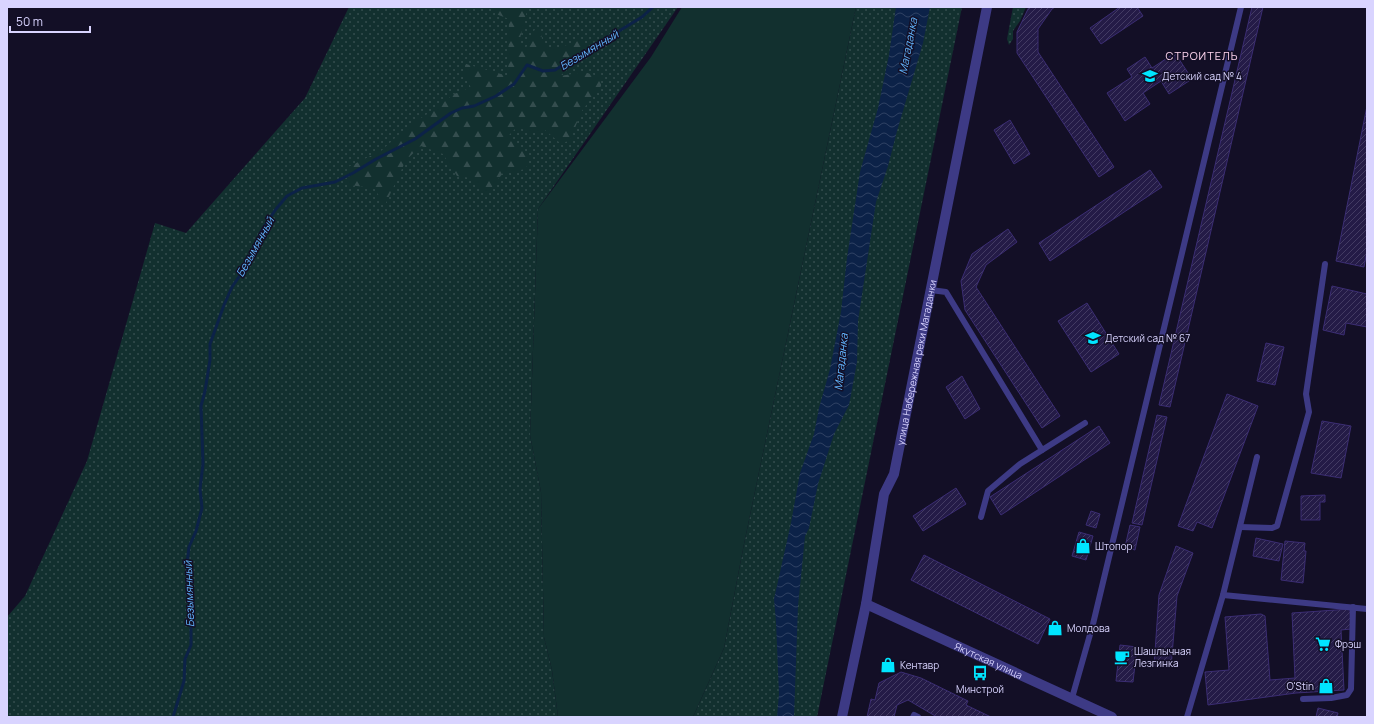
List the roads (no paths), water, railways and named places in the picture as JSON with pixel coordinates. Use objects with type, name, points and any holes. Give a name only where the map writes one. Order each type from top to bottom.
[{"type":"street","name":"улица Набережная реки Магаданки","points":[[842,717],[866,604],[884,494],[894,474],[987,7]]},
{"type":"street","name":"Якутская улица","points":[[866,604],[1112,717]]},
{"type":"lane","points":[[1072,698],[1093,624],[1241,7]]},
{"type":"lane","points":[[1240,527],[1272,528],[1277,526],[1309,412],[1306,394],[1325,264]]},
{"type":"lane","points":[[931,290],[946,292],[1042,450]]},
{"type":"lane","points":[[980,517],[988,491],[1020,464],[1085,423]]},
{"type":"lane","points":[[1187,717],[1224,594],[1257,457]]},
{"type":"lane","points":[[1224,594],[1367,609]]},
{"type":"lane","points":[[1303,699],[1332,698],[1347,695],[1351,689],[1353,608]]},
{"type":"lane","points":[[913,717],[914,715],[918,717]]},
{"type":"water","name":"Магаданка","points":[[896,7],[930,7],[923,43],[888,166],[876,202],[858,321],[857,362],[849,405],[834,434],[818,484],[809,528],[805,536],[798,606],[794,717],[777,717],[779,694],[774,599],[791,523],[800,473],[814,434],[819,408],[830,369],[841,312],[847,258],[860,172],[878,108],[889,55]]},
{"type":"waterway","name":"Безымянный","points":[[173,717],[184,681],[185,659],[191,645],[191,593],[187,564],[189,547],[196,531],[202,508],[200,489],[203,464],[201,406],[210,360],[210,344],[232,287],[243,271],[262,230],[276,209],[287,196],[302,188],[335,182],[415,139],[451,113],[462,108],[474,106],[496,96],[514,84],[527,65],[543,71],[555,70],[642,17],[653,7]]},
{"type":"place","name":"Детский сад № 4","points":[[1150,76]]},
{"type":"place","name":"Детский сад № 67","points":[[1093,338]]},
{"type":"place","name":"Штопор","points":[[1083,546]]},
{"type":"place","name":"Молдова","points":[[1055,628]]},
{"type":"place","name":"Фрэш","points":[[1323,644]]},
{"type":"place","name":"Шашлычная Лезгинка","points":[[1122,657]]},
{"type":"place","name":"Кентавр","points":[[888,665]]},
{"type":"place","name":"Минстрой","points":[[980,673]]},
{"type":"place","name":"O'Stin","points":[[1326,686]]},
{"type":"district","name":"СТРОИТЕЛЬ","points":[[1202,56]]}]
